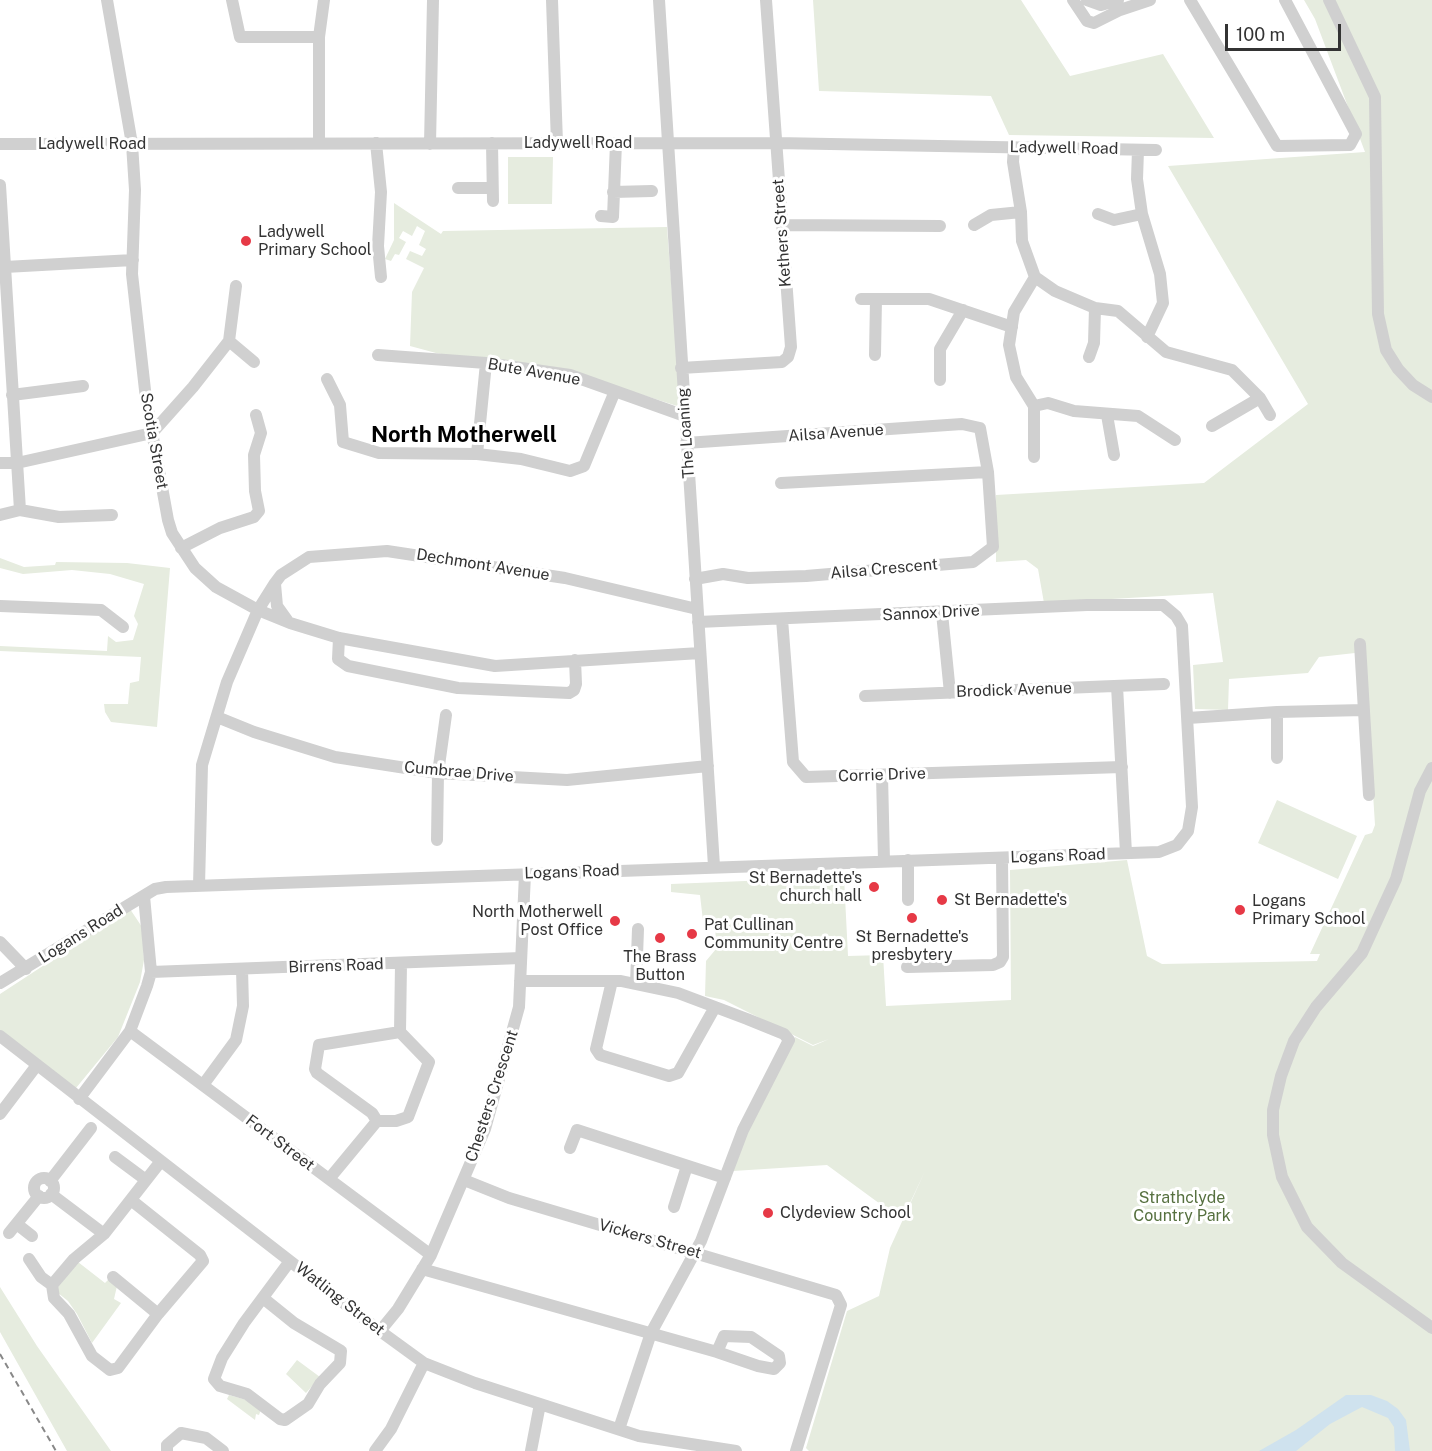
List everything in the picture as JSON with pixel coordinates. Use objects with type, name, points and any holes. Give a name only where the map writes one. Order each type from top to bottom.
[{"type":"street","name":"Scotia Street","points":[[107,0],[132,144],[135,190],[133,260],[146,399],[168,520],[180,548],[195,568],[216,587],[258,610],[290,623],[339,638],[495,666],[700,653]]},
{"type":"street","points":[[232,0],[240,37],[319,37]]},
{"type":"street","points":[[319,143],[319,37],[324,0]]},
{"type":"street","points":[[430,144],[433,0]]},
{"type":"street","points":[[552,0],[557,143]]},
{"type":"street","name":"The Loaning","points":[[659,0],[714,866]]},
{"type":"street","name":"Kethers Street","points":[[681,368],[782,362],[788,357],[791,347],[766,0]]},
{"type":"street","points":[[1073,0],[1087,21],[1094,23],[1149,0]]},
{"type":"street","points":[[1103,19],[1093,3],[1118,0]]},
{"type":"street","points":[[1190,0],[1277,146],[1350,145],[1356,134],[1285,0]]},
{"type":"street","points":[[1332,1],[1375,97],[1378,314],[1386,350],[1398,369],[1413,385],[1432,397]]},
{"type":"street","name":"Ladywell Road","points":[[0,144],[668,142],[1156,150]]},
{"type":"street","points":[[376,143],[381,192],[378,246],[381,277]]},
{"type":"street","points":[[492,143],[493,201]]},
{"type":"street","points":[[601,216],[613,217],[616,143]]},
{"type":"street","points":[[1014,147],[1013,162],[1021,212],[1022,241],[1035,277],[1055,291],[1095,308],[1118,311],[1166,352],[1232,370],[1260,398],[1270,415]]},
{"type":"street","points":[[1138,150],[1137,179],[1142,214],[1160,274],[1162,303],[1147,337]]},
{"type":"street","points":[[0,185],[5,267],[4,331],[12,395],[20,510]]},
{"type":"street","points":[[458,188],[492,188]]},
{"type":"street","points":[[613,192],[652,191]]},
{"type":"street","points":[[974,225],[991,214],[1021,212]]},
{"type":"street","points":[[1098,214],[1114,220],[1142,214]]},
{"type":"street","points":[[782,225],[940,226]]},
{"type":"street","points":[[5,267],[133,260]]},
{"type":"street","points":[[1034,457],[1034,406],[1016,376],[1009,345],[1014,312],[1035,277]]},
{"type":"street","points":[[0,463],[17,463],[152,433],[193,387],[229,341],[236,285]]},
{"type":"street","points":[[861,299],[929,299],[1012,327]]},
{"type":"street","points":[[862,345],[875,350],[876,299]]},
{"type":"street","points":[[1089,357],[1094,343],[1095,308]]},
{"type":"street","points":[[940,380],[946,354],[940,349],[963,310]]},
{"type":"street","points":[[229,341],[254,362]]},
{"type":"street","points":[[1094,343],[1107,349]]},
{"type":"street","name":"Bute Avenue","points":[[378,355],[486,363],[570,375],[685,416]]},
{"type":"street","points":[[477,454],[486,363]]},
{"type":"street","points":[[327,380],[340,405],[343,442],[379,453],[477,454],[521,459],[570,471],[584,465],[615,391]]},
{"type":"street","points":[[12,395],[83,386]]},
{"type":"street","points":[[1212,426],[1260,398]]},
{"type":"street","points":[[1034,406],[1048,403],[1074,411],[1138,416],[1175,440]]},
{"type":"street","points":[[180,548],[220,528],[254,517],[259,511],[255,491],[254,455],[261,433],[256,415]]},
{"type":"street","points":[[1107,415],[1114,455]]},
{"type":"street","name":"Ailsa Avenue","points":[[686,443],[962,424],[980,428],[982,432]]},
{"type":"street","points":[[1151,441],[1159,429]]},
{"type":"street","name":"Ailsa Crescent","points":[[695,579],[723,574],[748,578],[806,576],[973,562],[993,548],[988,472],[982,432]]},
{"type":"street","points":[[1098,441],[1111,439]]},
{"type":"street","points":[[781,483],[988,472]]},
{"type":"street","points":[[0,515],[20,510],[60,518],[112,515]]},
{"type":"street","name":"Dechmont Avenue","points":[[200,886],[202,765],[227,682],[258,610],[275,583],[281,574],[309,557],[387,550],[565,578],[698,615]]},
{"type":"street","points":[[275,583],[277,606],[290,623]]},
{"type":"street","name":"Sannox Drive","points":[[698,615],[783,619],[1087,605],[1163,605],[1176,616],[1182,626],[1188,718]]},
{"type":"street","points":[[0,606],[101,610],[123,627]]},
{"type":"street","points":[[942,613],[950,693]]},
{"type":"street","name":"Corrie Drive","points":[[783,619],[793,762],[806,777],[1122,767]]},
{"type":"street","points":[[339,638],[338,659],[348,666],[458,688],[569,693],[574,690],[576,684],[575,660]]},
{"type":"street","points":[[1360,644],[1372,790]]},
{"type":"street","name":"Brodick Avenue","points":[[865,696],[1164,684]]},
{"type":"street","points":[[1117,686],[1126,853]]},
{"type":"street","points":[[1188,718],[1277,712],[1364,710]]},
{"type":"street","points":[[1277,712],[1277,758]]},
{"type":"street","points":[[437,840],[438,773],[446,715]]},
{"type":"street","name":"Cumbrae Drive","points":[[217,717],[254,732],[326,755],[438,773],[567,780],[708,766]]},
{"type":"street","name":"Logans Road","points":[[0,983],[144,896],[166,887],[1159,852],[1170,848],[1183,838],[1192,818],[1188,718]]},
{"type":"street","points":[[1432,768],[1420,791],[1396,879],[1362,953],[1316,1007],[1294,1041],[1281,1076],[1273,1110],[1273,1135],[1282,1177],[1307,1227],[1342,1263],[1432,1328]]},
{"type":"street","points":[[882,775],[884,861]]},
{"type":"street","points":[[907,967],[993,965],[1000,962],[1004,957],[1002,858]]},
{"type":"street","points":[[908,860],[908,900]]},
{"type":"street","name":"Chesters Crescent","points":[[380,1331],[398,1309],[431,1255],[485,1129],[519,1007],[525,874]]},
{"type":"street","points":[[79,1099],[130,1031],[151,972],[144,896]]},
{"type":"street","points":[[636,984],[638,930]]},
{"type":"street","points":[[0,942],[26,969]]},
{"type":"street","name":"Birrens Road","points":[[151,972],[521,958]]},
{"type":"street","points":[[328,1179],[377,1121],[396,1121],[408,1117],[429,1062],[400,1032],[400,964]]},
{"type":"street","points":[[203,1085],[236,1040],[243,1006],[242,969]]},
{"type":"street","points":[[520,981],[612,981],[678,993],[784,1034],[789,1040],[743,1130],[696,1252],[651,1333],[619,1430]]},
{"type":"street","points":[[612,981],[596,1049],[600,1055],[669,1076],[678,1073],[715,1007]]},
{"type":"street","name":"Fort Street","points":[[130,1031],[431,1255]]},
{"type":"street","points":[[377,1121],[372,1113],[317,1073],[315,1069],[319,1045],[400,1032]]},
{"type":"street","name":"Watling Street","points":[[0,1036],[424,1363],[475,1383],[619,1430],[655,1439],[736,1451]]},
{"type":"street","points":[[0,1114],[37,1065]]},
{"type":"street","points":[[32,1236],[13,1229],[54,1188],[50,1180],[91,1128]]},
{"type":"street","points":[[570,1148],[577,1130],[725,1178]]},
{"type":"street","points":[[115,1157],[146,1180]]},
{"type":"street","points":[[52,1285],[74,1258],[104,1234],[160,1161]]},
{"type":"street","points":[[674,1207],[687,1166]]},
{"type":"street","name":"Vickers Street","points":[[464,1180],[509,1198],[836,1295],[841,1305],[796,1451]]},
{"type":"street","points":[[45,1195],[104,1234]]},
{"type":"street","points":[[28,1259],[41,1277],[52,1285],[54,1298],[69,1314],[92,1356],[110,1370],[118,1368],[158,1314],[203,1261],[200,1255],[131,1200]]},
{"type":"street","points":[[262,1298],[294,1323],[341,1351],[340,1363],[320,1384],[308,1404],[285,1420],[280,1419],[247,1394],[220,1386],[214,1378],[222,1358],[262,1298],[290,1261]]},
{"type":"street","points":[[422,1269],[774,1369],[780,1363],[779,1356],[751,1337],[724,1336],[717,1352]]},
{"type":"street","points":[[113,1277],[122,1292],[158,1314]]},
{"type":"street","points":[[375,1451],[391,1430],[424,1363]]},
{"type":"street","points":[[531,1451],[540,1404]]},
{"type":"street","points":[[167,1451],[166,1444],[181,1433],[206,1438],[223,1451]]},
{"type":"green space","points":[[813,0],[1021,0],[1070,76],[1163,54],[1214,138],[1009,135],[991,96],[819,91]]},
{"type":"green space","name":"Strathclyde Country Park","points":[[1304,0],[1432,0],[1432,1451],[809,1451],[806,1448],[847,1311],[879,1296],[890,1248],[925,1171],[902,1220],[827,1165],[733,1171],[746,1130],[795,1037],[813,1046],[829,1039],[813,1045],[724,1000],[705,996],[706,961],[716,949],[715,922],[703,921],[700,895],[671,892],[671,884],[844,877],[848,956],[883,955],[886,1006],[1011,1000],[1010,870],[1127,860],[1147,956],[1162,964],[1317,961],[1320,954],[1310,954],[1365,835],[1372,833],[1375,825],[1364,652],[1319,657],[1308,673],[1229,679],[1228,710],[1195,709],[1193,665],[1223,662],[1213,593],[1044,603],[1038,569],[1026,560],[996,562],[996,495],[1204,483],[1308,404],[1168,166],[1365,152],[1315,19]]},
{"type":"green space","points":[[508,157],[553,157],[552,204],[508,204]]},
{"type":"green space","points":[[394,203],[441,234],[443,231],[667,227],[680,400],[677,406],[603,382],[436,353],[410,346],[412,292],[424,268],[406,259],[410,251],[422,256],[426,249],[419,245],[425,231],[417,226],[412,236],[403,231],[399,238],[406,242],[399,255],[395,254],[391,261],[385,259],[394,240]]},
{"type":"green space","points":[[0,558],[24,567],[55,565],[56,562],[127,563],[170,568],[157,727],[111,722],[105,712],[104,704],[128,704],[130,683],[139,681],[141,657],[0,651],[0,646],[107,651],[108,636],[116,642],[133,640],[138,624],[134,616],[144,584],[110,574],[72,570],[23,574],[0,568]]},
{"type":"green space","points":[[1277,800],[1357,836],[1338,879],[1258,843]]},
{"type":"green space","points":[[130,909],[142,927],[144,960],[140,982],[118,1037],[76,1088],[0,1031],[0,994]]},
{"type":"green space","points":[[78,1262],[105,1283],[109,1279],[117,1286],[114,1299],[121,1303],[92,1343],[77,1314],[68,1301],[58,1293],[57,1288]]},
{"type":"green space","points":[[0,1287],[37,1346],[111,1451],[67,1451],[0,1332]]},
{"type":"green space","points":[[297,1360],[320,1377],[306,1393],[286,1374]]},
{"type":"green space","points":[[229,1395],[247,1400],[261,1409],[259,1415],[256,1414],[255,1420],[227,1399]]},
{"type":"water","points":[[1346,1395],[1371,1395],[1387,1401],[1398,1409],[1406,1420],[1410,1451],[1395,1451],[1394,1427],[1388,1418],[1362,1407],[1330,1424],[1296,1451],[1259,1451],[1296,1430]]},
{"type":"railway","points":[[0,1354],[56,1451]]},
{"type":"place","name":"Ladywell Primary School","points":[[246,241]]},
{"type":"place","name":"St Bernadette's church hall","points":[[874,887]]},
{"type":"place","name":"St Bernadette's","points":[[942,900]]},
{"type":"place","name":"Logans Primary School","points":[[1240,910]]},
{"type":"place","name":"St Bernadette's presbytery","points":[[912,918]]},
{"type":"place","name":"North Motherwell Post Office","points":[[615,921]]},
{"type":"place","name":"Pat Cullinan Community Centre","points":[[692,934]]},
{"type":"place","name":"The Brass Button","points":[[660,938]]},
{"type":"place","name":"Clydeview School","points":[[768,1213]]},
{"type":"district","name":"North Motherwell","points":[[464,435]]}]
